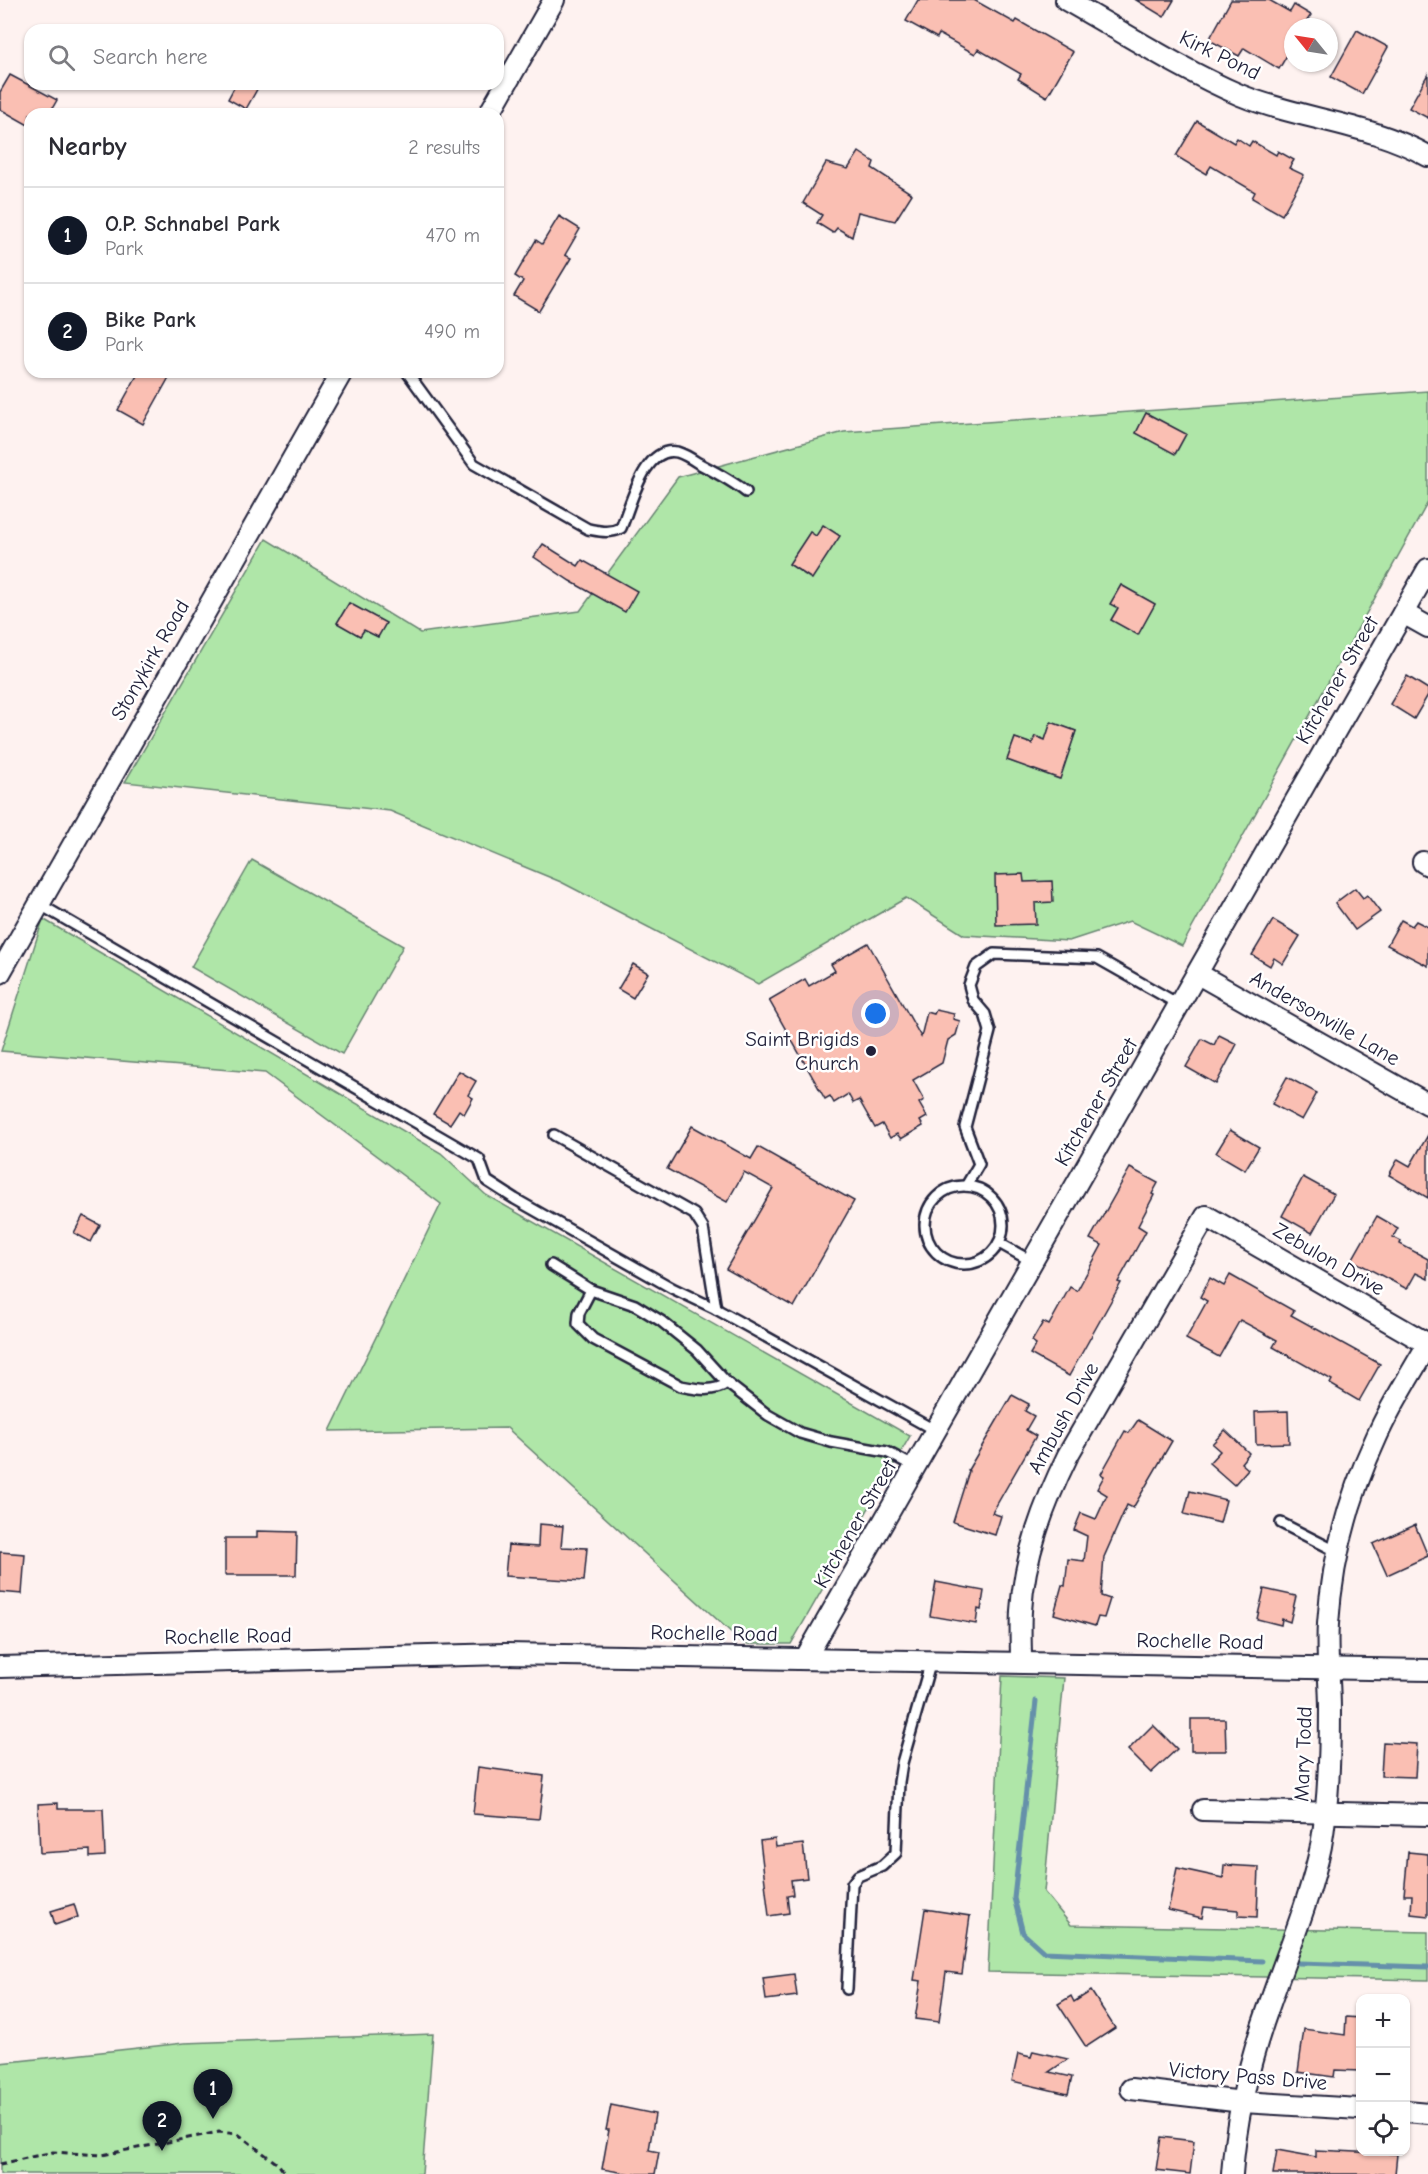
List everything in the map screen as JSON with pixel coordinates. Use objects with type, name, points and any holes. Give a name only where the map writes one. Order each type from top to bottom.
[{"type":"street","points":[[504,88],[554,0]]},
{"type":"street","name":"Kirk Pond","points":[[1066,0],[1196,73],[1241,95],[1393,139],[1428,156]]},
{"type":"street","points":[[492,108],[503,90]]},
{"type":"street","name":"Stonykirk Road","points":[[0,973],[339,378]]},
{"type":"street","name":"Kitchener Street","points":[[805,1659],[1428,569]]},
{"type":"street","points":[[1403,613],[1428,627]]},
{"type":"street","name":"Andersonville Lane","points":[[1198,974],[1428,1104]]},
{"type":"street","name":"Zebulon Drive","points":[[1206,1216],[1428,1344]]},
{"type":"street","name":"Ambush Drive","points":[[1022,1662],[1021,1611],[1026,1570],[1036,1530],[1050,1492],[1068,1455],[1206,1216]]},
{"type":"street","name":"Mary Todd","points":[[1232,2174],[1234,2147],[1248,2079],[1268,2009],[1321,1846],[1329,1780],[1328,1624],[1338,1552],[1352,1496],[1377,1434],[1428,1344]]},
{"type":"street","name":"Rochelle Road","points":[[0,1667],[505,1654],[1428,1670]]},
{"type":"street","points":[[1203,1810],[1428,1815]]},
{"type":"street","name":"Victory Pass Drive","points":[[1131,2089],[1243,2102],[1356,2109]]},
{"type":"street","points":[[1410,2112],[1428,2113]]},
{"type":"lane","points":[[411,378],[474,464],[588,529],[606,532],[621,528],[645,470],[655,457],[664,452],[678,452],[735,483],[746,492]]},
{"type":"lane","points":[[39,904],[479,1159],[487,1180],[515,1199],[936,1431]]},
{"type":"lane","points":[[966,1186],[979,1164],[965,1127],[990,1031],[986,1014],[973,1000],[969,985],[976,967],[994,954],[1097,958],[1180,1005]]},
{"type":"lane","points":[[554,1135],[694,1214],[703,1228],[716,1309]]},
{"type":"lane","points":[[966,1186],[981,1190],[993,1199],[1001,1213],[1003,1228],[999,1243],[991,1254],[980,1261],[967,1264],[944,1259],[936,1252],[928,1239],[925,1224],[929,1209],[938,1197],[951,1188],[966,1186]]},
{"type":"lane","points":[[999,1243],[1033,1262]]},
{"type":"lane","points":[[550,1264],[591,1290],[635,1305],[661,1321],[697,1350],[727,1383],[768,1415],[800,1433],[831,1442],[887,1452],[915,1467]]},
{"type":"lane","points":[[591,1290],[579,1313],[578,1324],[593,1339],[681,1386],[719,1389],[727,1383]]},
{"type":"lane","points":[[1281,1523],[1338,1552]]},
{"type":"lane","points":[[847,1989],[852,1884],[858,1876],[882,1866],[896,1853],[902,1763],[930,1661]]},
{"type":"path","points":[[0,2164],[53,2152],[102,2155],[219,2132],[238,2134],[279,2165],[285,2174]]},
{"type":"green space","points":[[1428,391],[1428,502],[1182,946],[1130,921],[1069,941],[964,935],[906,898],[758,984],[561,882],[390,811],[125,782],[266,539],[420,633],[580,611],[678,477],[844,432]],"holes":[[[1146,413],[1186,434],[1176,453],[1136,433]],[[810,532],[816,536],[839,536],[811,579],[789,564]],[[1121,585],[1155,604],[1138,634],[1111,620],[1118,608],[1111,604]],[[349,603],[386,623],[378,637],[364,630],[360,636],[337,623]],[[1051,722],[1076,731],[1059,779],[1007,760],[1015,738],[1032,744],[1035,736],[1045,740]]]},
{"type":"green space","points":[[252,860],[403,946],[342,1054],[191,967]]},
{"type":"green space","points":[[43,919],[441,1153],[486,1195],[910,1436],[791,1644],[744,1644],[507,1428],[330,1431],[441,1204],[265,1073],[1,1051]]},
{"type":"green space","points":[[1002,1676],[1064,1678],[1044,1892],[1071,1925],[1428,1932],[1428,1980],[988,1972]]},
{"type":"green space","points":[[433,2034],[422,2174],[0,2174],[0,2063],[184,2043]]},
{"type":"building","points":[[918,0],[974,0],[1015,23],[1017,20],[1073,52],[1047,97],[1018,79],[1021,74],[978,49],[975,54],[939,34],[937,38],[906,21]]},
{"type":"building","points":[[1136,0],[1174,0],[1164,17]]},
{"type":"building","points":[[1231,0],[1269,0],[1290,12],[1294,5],[1311,15],[1309,18],[1284,18],[1284,60],[1279,69],[1244,48],[1239,56],[1209,40]]},
{"type":"building","points":[[1357,30],[1388,47],[1362,94],[1331,77],[1334,72],[1338,72],[1338,64]]},
{"type":"building","points":[[1428,74],[1428,118],[1409,108]]},
{"type":"building","points":[[10,75],[24,82],[24,90],[38,90],[57,100],[52,108],[24,108],[24,123],[0,109],[0,92]]},
{"type":"building","points":[[233,90],[257,90],[247,108],[228,99]]},
{"type":"building","points":[[1197,121],[1234,143],[1237,138],[1249,146],[1252,141],[1276,155],[1278,151],[1294,160],[1289,168],[1304,175],[1282,215],[1252,198],[1255,192],[1211,166],[1206,174],[1176,156]]},
{"type":"building","points":[[859,152],[874,162],[872,168],[912,194],[895,221],[858,212],[852,237],[837,228],[833,233],[817,223],[822,215],[803,203],[826,163],[848,169]]},
{"type":"building","points":[[559,216],[580,229],[565,255],[571,258],[539,311],[514,296],[523,281],[515,276],[536,240],[542,244]]},
{"type":"building","points":[[136,378],[169,378],[143,424],[118,410]]},
{"type":"building","points":[[1146,413],[1186,434],[1175,454],[1136,433]]},
{"type":"building","points":[[823,525],[840,536],[812,579],[789,564],[810,532],[816,536]]},
{"type":"building","points":[[543,544],[578,566],[582,560],[637,591],[625,612],[570,581],[534,557]]},
{"type":"building","points":[[1121,585],[1155,604],[1138,635],[1111,620],[1118,608],[1110,604]]},
{"type":"building","points":[[349,603],[386,623],[378,637],[364,630],[360,636],[337,623]]},
{"type":"building","points":[[1407,676],[1428,689],[1428,695],[1414,719],[1390,704]]},
{"type":"building","points":[[1051,722],[1076,731],[1060,779],[1007,760],[1015,738],[1032,744],[1035,736],[1045,740]]},
{"type":"building","points":[[1023,874],[1024,882],[1052,881],[1053,902],[1035,903],[1036,924],[996,925],[995,875]]},
{"type":"building","points":[[1355,888],[1363,898],[1367,895],[1380,912],[1355,930],[1335,903]]},
{"type":"building","points":[[1273,920],[1300,936],[1283,964],[1274,958],[1270,966],[1252,955]]},
{"type":"building","points":[[1401,920],[1412,926],[1416,921],[1428,927],[1428,966],[1387,945]]},
{"type":"building","name":"Saint Brigids Church","points":[[868,943],[921,1037],[927,1012],[934,1014],[936,1010],[954,1014],[953,1019],[960,1021],[956,1035],[948,1040],[942,1063],[913,1080],[924,1100],[919,1103],[927,1117],[920,1121],[923,1126],[901,1139],[897,1134],[890,1138],[882,1124],[875,1128],[859,1100],[853,1103],[848,1094],[834,1103],[830,1096],[825,1099],[769,1000],[805,979],[809,986],[835,971],[831,964]]},
{"type":"building","points":[[633,964],[648,973],[633,998],[618,989]]},
{"type":"building","points":[[1219,1035],[1237,1044],[1216,1084],[1186,1067],[1202,1039],[1214,1045]]},
{"type":"building","points":[[459,1071],[476,1081],[468,1095],[473,1098],[464,1114],[459,1110],[450,1124],[433,1114]]},
{"type":"building","points":[[1287,1077],[1317,1093],[1302,1120],[1272,1104]]},
{"type":"building","points":[[692,1126],[751,1159],[758,1147],[854,1201],[794,1307],[726,1269],[773,1188],[744,1172],[727,1202],[667,1169]]},
{"type":"building","points":[[1230,1130],[1259,1147],[1245,1170],[1216,1153]]},
{"type":"building","points":[[1428,1135],[1428,1198],[1389,1175],[1398,1159],[1410,1166]]},
{"type":"building","points":[[1130,1168],[1158,1183],[1138,1226],[1146,1231],[1118,1282],[1121,1283],[1069,1376],[1030,1354],[1036,1344],[1032,1341],[1043,1322],[1049,1325],[1070,1287],[1077,1291],[1102,1245],[1090,1239]]},
{"type":"building","points":[[1303,1177],[1334,1194],[1312,1233],[1282,1216]]},
{"type":"building","points":[[83,1216],[100,1225],[91,1242],[74,1233]]},
{"type":"building","points":[[1377,1216],[1398,1228],[1393,1237],[1401,1241],[1400,1244],[1428,1259],[1428,1279],[1416,1273],[1407,1289],[1352,1260]]},
{"type":"building","points":[[1230,1275],[1294,1311],[1291,1315],[1380,1364],[1359,1401],[1330,1384],[1332,1380],[1273,1347],[1277,1340],[1240,1320],[1219,1357],[1186,1339],[1207,1301],[1200,1297],[1210,1278],[1224,1286]]},
{"type":"building","points":[[1012,1395],[1029,1404],[1025,1411],[1034,1416],[1026,1430],[1036,1436],[992,1513],[1001,1516],[995,1535],[953,1522],[968,1470]]},
{"type":"building","points":[[1288,1411],[1289,1443],[1256,1444],[1255,1412]]},
{"type":"building","points":[[1138,1420],[1172,1441],[1133,1508],[1127,1505],[1104,1557],[1101,1596],[1110,1599],[1104,1618],[1098,1617],[1095,1626],[1054,1614],[1062,1585],[1065,1586],[1068,1559],[1084,1561],[1087,1536],[1074,1530],[1081,1513],[1096,1519],[1107,1495],[1097,1489],[1104,1476],[1101,1474],[1125,1431],[1129,1433]]},
{"type":"building","points":[[1225,1430],[1249,1453],[1241,1463],[1248,1469],[1234,1485],[1209,1463],[1220,1451],[1212,1444]]},
{"type":"building","points":[[1190,1491],[1226,1500],[1220,1523],[1184,1514]]},
{"type":"building","points":[[539,1524],[563,1526],[561,1547],[587,1548],[584,1581],[505,1576],[508,1545],[538,1547]]},
{"type":"building","points":[[1415,1525],[1428,1556],[1387,1575],[1373,1544]]},
{"type":"building","points":[[257,1531],[297,1532],[296,1575],[225,1575],[225,1538],[257,1538]]},
{"type":"building","points":[[0,1552],[25,1554],[22,1594],[0,1592]]},
{"type":"building","points":[[936,1582],[984,1591],[976,1624],[930,1616]]},
{"type":"building","points":[[1264,1589],[1296,1596],[1290,1622],[1282,1619],[1281,1625],[1257,1619]]},
{"type":"building","points":[[1191,1719],[1225,1719],[1226,1751],[1191,1751]]},
{"type":"building","points":[[1153,1725],[1177,1749],[1151,1773],[1128,1750]]},
{"type":"building","points":[[1383,1742],[1417,1744],[1415,1777],[1381,1776]]},
{"type":"building","points":[[478,1767],[544,1776],[539,1819],[473,1814]]},
{"type":"building","points":[[58,1803],[58,1809],[103,1809],[105,1856],[90,1857],[90,1850],[40,1853],[38,1804]]},
{"type":"building","points":[[775,1839],[776,1847],[803,1844],[807,1878],[791,1880],[793,1895],[787,1896],[789,1913],[769,1916],[760,1841]]},
{"type":"building","points":[[1408,1852],[1428,1854],[1428,1916],[1411,1914],[1412,1895],[1404,1895]]},
{"type":"building","points":[[1224,1865],[1259,1867],[1257,1917],[1238,1916],[1238,1910],[1204,1907],[1202,1918],[1168,1910],[1177,1868],[1223,1878]]},
{"type":"building","points":[[74,1904],[78,1917],[55,1925],[51,1911]]},
{"type":"building","points":[[925,1909],[970,1916],[962,1974],[946,1972],[939,2022],[915,2019],[921,1981],[914,1980]]},
{"type":"building","points":[[794,1974],[797,1996],[766,2000],[763,1978]]},
{"type":"building","points":[[1091,1991],[1115,2028],[1086,2047],[1058,2004],[1071,1996],[1074,2002]]},
{"type":"building","points":[[1346,2017],[1356,2018],[1356,2071],[1335,2070],[1334,2077],[1298,2072],[1304,2029],[1345,2035]]},
{"type":"building","points":[[1033,2051],[1068,2059],[1049,2072],[1072,2077],[1068,2094],[1012,2081],[1018,2054],[1031,2057]]},
{"type":"building","points":[[611,2105],[655,2114],[649,2150],[659,2152],[655,2174],[631,2174],[602,2169]]},
{"type":"building","points":[[1161,2137],[1194,2141],[1190,2174],[1156,2170]]},
{"type":"building","points":[[1277,2150],[1316,2157],[1316,2150],[1356,2152],[1356,2156],[1397,2156],[1395,2174],[1273,2174]]},
{"type":"waterway","points":[[1036,1701],[1014,1898],[1023,1933],[1044,1952],[1262,1961]]},
{"type":"waterway","points":[[1299,1963],[1428,1967]]},
{"type":"place","name":"Saint Brigids Church","points":[[871,1051]]},
{"type":"place","name":"O.P. Schnabel Park","points":[[213,2119]]},
{"type":"place","name":"Bike Park","points":[[162,2151]]}]
